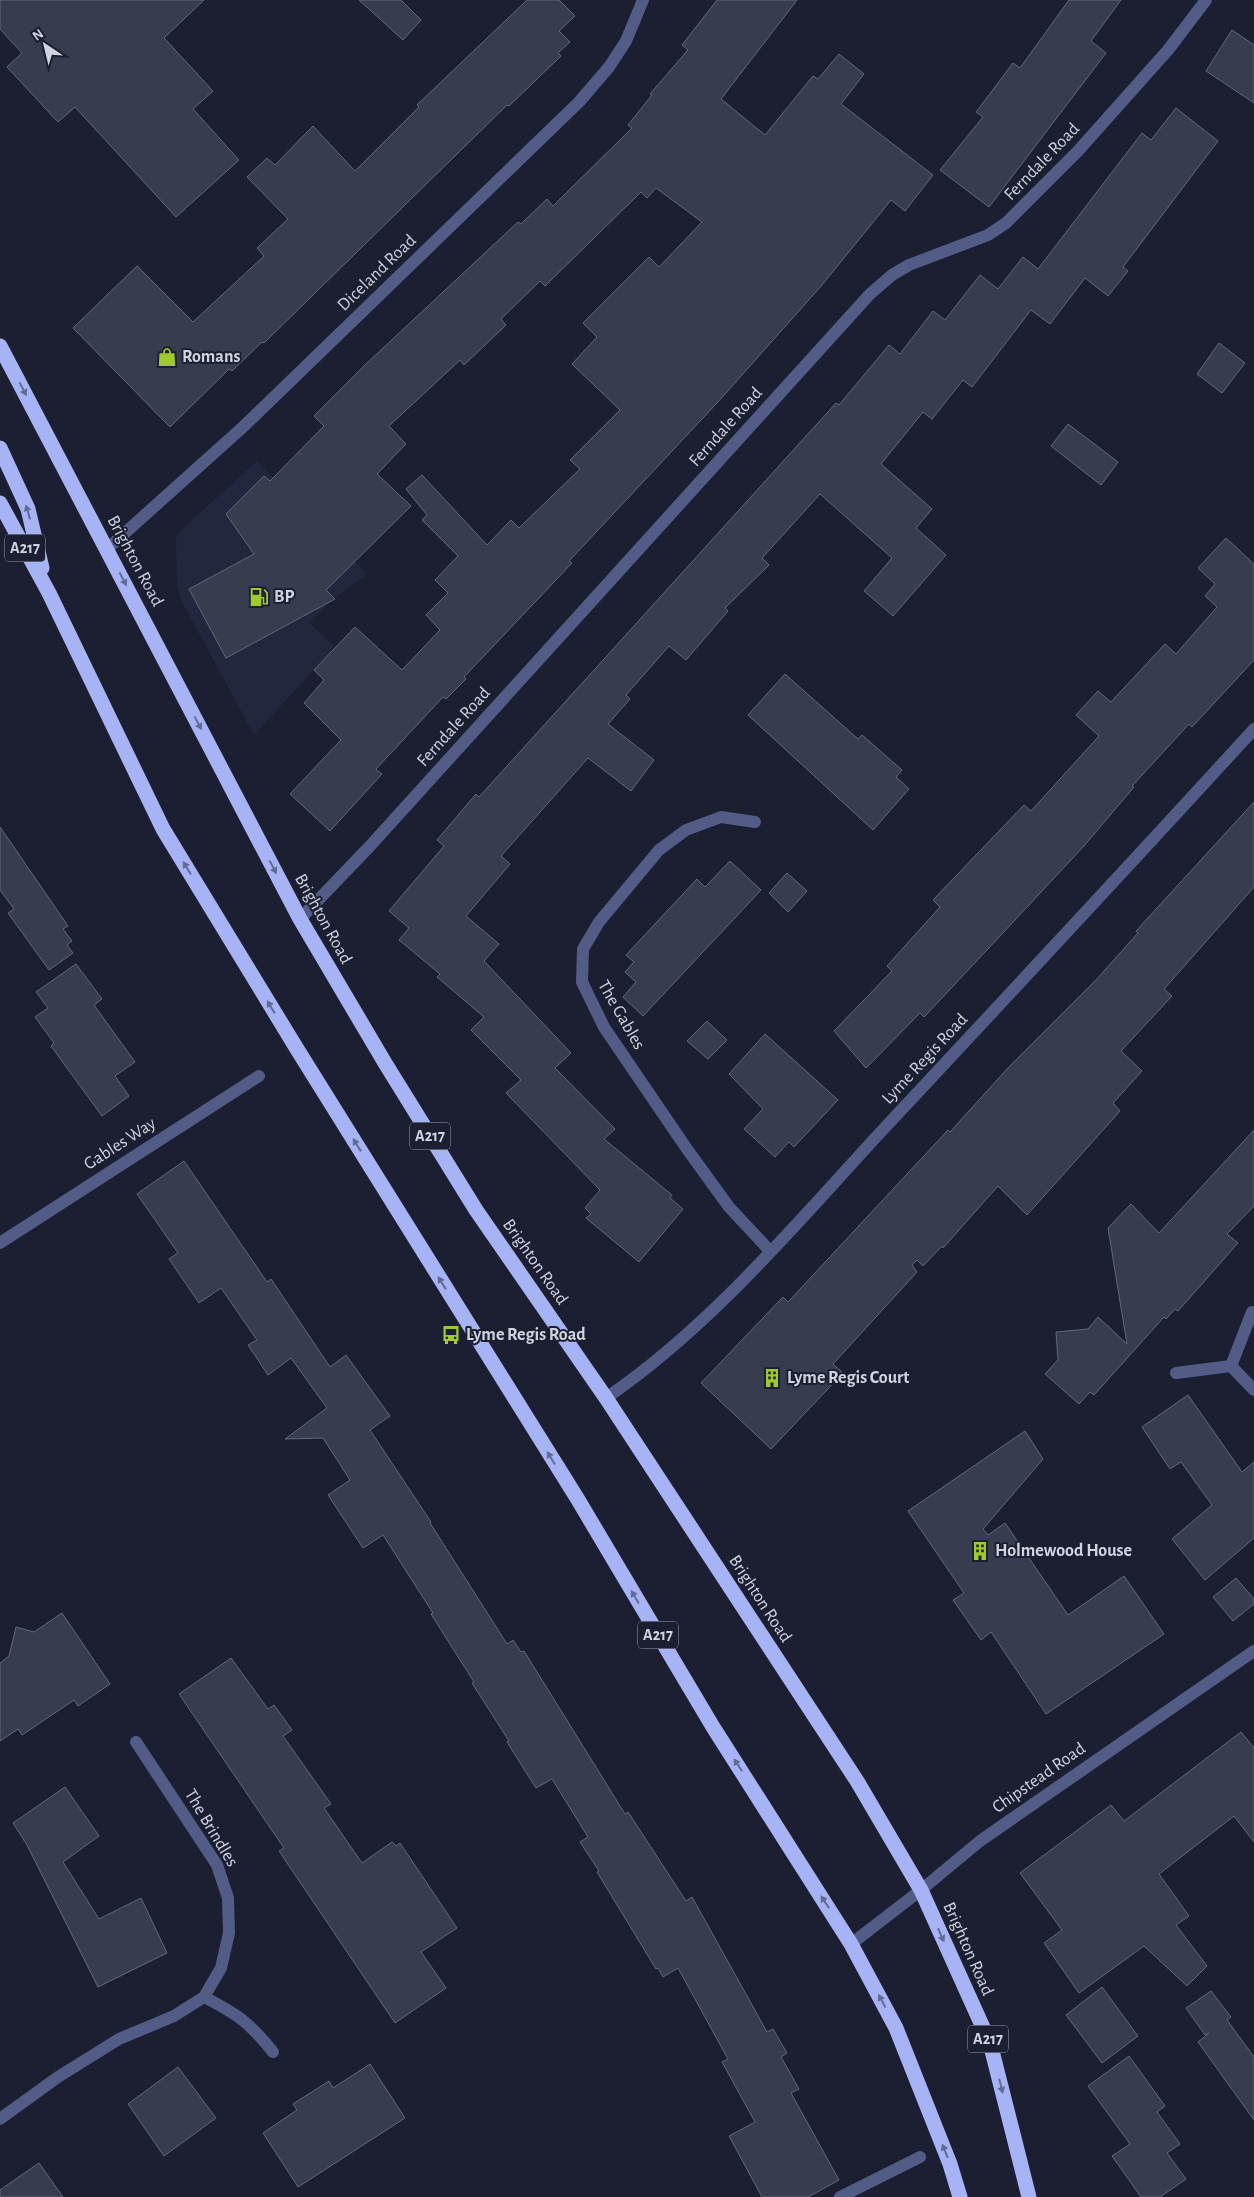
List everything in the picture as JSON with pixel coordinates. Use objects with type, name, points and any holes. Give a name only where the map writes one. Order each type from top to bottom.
[{"type":"highway","name":"Brighton Road","points":[[0,346],[300,919],[385,1063],[476,1210],[606,1398],[857,1781],[921,1890],[990,2043],[1029,2197]]},
{"type":"highway","points":[[0,448],[28,509],[49,593]]},
{"type":"highway","name":"A217","points":[[0,503],[49,593],[163,830],[577,1498],[713,1727],[852,1944],[896,2028],[950,2164],[960,2197]]},
{"type":"street","name":"Diceland Road","points":[[107,549],[243,427],[579,102],[609,67],[626,41],[643,0]]},
{"type":"street","name":"Ferndale Road","points":[[300,919],[377,839],[870,294],[892,275],[909,265],[988,235],[1006,223],[1084,144],[1168,50],[1206,0]]},
{"type":"street","name":"Lyme Regis Road","points":[[606,1398],[643,1373],[770,1251],[1254,729]]},
{"type":"street","name":"The Gables","points":[[755,822],[721,817],[686,830],[659,850],[599,922],[582,949],[582,982],[604,1027],[687,1149],[729,1207],[770,1251]]},
{"type":"street","name":"Gables Way","points":[[0,1243],[259,1076]]},
{"type":"street","points":[[1231,1366],[1252,1312]]},
{"type":"street","points":[[1176,1373],[1231,1366]]},
{"type":"street","points":[[1231,1366],[1254,1390]]},
{"type":"street","name":"Chipstead Road","points":[[852,1944],[980,1841],[1254,1650]]},
{"type":"street","name":"The Brindles","points":[[0,2118],[58,2077],[119,2039],[174,2016],[204,1996],[221,1968],[229,1933],[228,1898],[217,1865],[136,1742]]},
{"type":"street","points":[[204,1996],[233,2012],[254,2028],[273,2052]]},
{"type":"street","points":[[840,2197],[920,2157]]},
{"type":"shaded area","name":"BP","points":[[257,461],[367,574],[332,600],[310,623],[335,647],[254,735],[182,602],[177,586],[176,538],[183,528]]},
{"type":"building","points":[[0,0],[204,0],[164,38],[213,91],[193,109],[239,160],[176,217],[75,107],[58,122],[7,67],[22,53],[0,29]]},
{"type":"building","points":[[359,0],[401,0],[421,20],[403,40]]},
{"type":"building","points":[[527,0],[559,0],[575,16],[559,31],[570,42],[558,53],[561,56],[509,106],[507,105],[264,343],[262,342],[232,371],[229,369],[170,427],[73,328],[137,266],[193,322],[264,256],[257,248],[288,219],[247,177],[267,158],[275,165],[313,126],[355,171],[419,107],[417,105]]},
{"type":"building","points":[[717,0],[797,0],[721,99],[765,135],[813,76],[818,79],[839,54],[864,74],[841,104],[933,175],[905,211],[891,200],[822,285],[717,403],[569,561],[572,563],[464,677],[466,679],[446,699],[443,697],[376,769],[382,774],[330,831],[290,794],[341,740],[304,703],[324,680],[314,670],[355,627],[402,670],[440,630],[426,615],[448,593],[435,580],[458,556],[422,520],[427,515],[406,489],[422,475],[487,545],[511,520],[519,528],[580,469],[570,460],[620,410],[572,364],[597,337],[583,323],[649,257],[659,267],[702,222],[656,188],[647,198],[641,192],[545,286],[540,281],[501,319],[506,325],[464,365],[460,360],[389,426],[406,444],[377,474],[411,506],[326,590],[335,599],[226,658],[189,589],[254,554],[226,514],[264,476],[270,481],[324,426],[314,416],[366,364],[518,222],[521,224],[547,199],[553,206],[632,128],[628,125],[652,95],[650,94],[688,50],[682,45]]},
{"type":"building","points":[[1069,0],[1121,0],[1091,41],[1106,53],[989,207],[940,170],[983,117],[976,112],[1013,63],[1020,68]]},
{"type":"building","points":[[1232,30],[1254,45],[1254,103],[1206,71]]},
{"type":"building","points":[[1176,108],[1218,141],[1123,267],[1128,271],[1108,296],[1085,278],[1050,324],[1031,310],[972,387],[963,380],[932,419],[923,412],[881,464],[932,509],[916,528],[946,555],[893,616],[864,591],[892,558],[820,494],[762,558],[769,565],[725,608],[728,611],[686,660],[669,646],[626,695],[630,699],[608,724],[654,760],[631,791],[588,758],[501,856],[510,864],[466,916],[499,944],[484,961],[571,1053],[555,1068],[615,1129],[604,1139],[672,1195],[670,1198],[683,1209],[639,1262],[586,1218],[591,1214],[585,1208],[600,1190],[506,1093],[521,1080],[471,1030],[484,1017],[437,977],[440,974],[399,940],[409,928],[389,911],[444,846],[437,840],[476,794],[479,797],[836,403],[839,405],[889,345],[900,354],[933,311],[945,320],[980,275],[998,289],[1023,257],[1038,269],[1142,133],[1151,140]]},
{"type":"building","points":[[1219,343],[1245,363],[1222,393],[1197,374]]},
{"type":"building","points":[[1068,424],[1118,462],[1101,485],[1051,446]]},
{"type":"building","points":[[1226,538],[1254,564],[1254,660],[1192,727],[1189,724],[1132,786],[1134,787],[1083,847],[924,1017],[920,1013],[866,1068],[834,1031],[892,971],[887,966],[940,907],[933,900],[1024,805],[1031,811],[1099,736],[1076,715],[1098,691],[1111,702],[1165,644],[1176,654],[1217,607],[1205,596],[1215,584],[1198,568]]},
{"type":"building","points":[[785,674],[858,739],[862,735],[902,770],[896,777],[909,789],[873,830],[748,715]]},
{"type":"building","points":[[1254,802],[1254,887],[1164,989],[1172,996],[1121,1051],[1142,1071],[1113,1103],[1120,1111],[1027,1215],[998,1186],[943,1248],[942,1246],[923,1266],[917,1260],[912,1265],[917,1272],[833,1364],[843,1373],[771,1449],[701,1383],[783,1297],[788,1302],[948,1130],[950,1132],[1007,1069],[1096,980],[1138,933],[1136,931]]},
{"type":"building","points":[[0,827],[68,926],[63,929],[72,941],[67,945],[73,953],[49,970],[8,913],[14,909],[0,890]]},
{"type":"building","points":[[730,861],[761,890],[643,1016],[623,997],[636,982],[625,972],[634,962],[626,955],[697,879],[705,887]]},
{"type":"building","points":[[787,873],[807,891],[788,912],[769,893]]},
{"type":"building","points":[[76,964],[102,999],[94,1005],[135,1062],[115,1076],[129,1096],[102,1116],[51,1046],[54,1043],[35,1017],[48,1008],[36,992]]},
{"type":"building","points":[[707,1021],[727,1040],[708,1059],[687,1041]]},
{"type":"building","points":[[765,1034],[838,1100],[794,1147],[789,1142],[775,1157],[744,1129],[763,1109],[729,1074]]},
{"type":"building","points":[[1254,1130],[1254,1206],[1227,1234],[1238,1243],[1178,1311],[1175,1309],[1166,1319],[1164,1317],[1094,1395],[1090,1392],[1079,1404],[1045,1374],[1058,1360],[1056,1332],[1088,1329],[1098,1317],[1127,1344],[1108,1228],[1131,1204],[1159,1233]]},
{"type":"building","points":[[184,1161],[267,1282],[271,1279],[330,1367],[346,1355],[390,1416],[370,1430],[431,1522],[507,1644],[513,1640],[521,1652],[524,1651],[625,1814],[628,1812],[686,1901],[692,1897],[767,2032],[773,2029],[787,2053],[781,2057],[799,2089],[791,2093],[839,2180],[808,2197],[762,2197],[729,2136],[755,2122],[722,2062],[728,2059],[678,1968],[663,1977],[658,1968],[656,1969],[580,1842],[588,1837],[552,1779],[536,1788],[472,1683],[474,1682],[431,1614],[433,1613],[383,1535],[363,1548],[328,1495],[350,1480],[323,1438],[285,1439],[327,1408],[291,1358],[268,1375],[248,1345],[257,1340],[221,1288],[199,1303],[169,1259],[178,1253],[137,1194]]},
{"type":"building","points":[[1188,1395],[1242,1472],[1254,1462],[1254,1538],[1205,1580],[1172,1539],[1212,1505],[1181,1462],[1170,1469],[1142,1427]]},
{"type":"building","name":"Holmewood House","points":[[1025,1431],[1043,1459],[983,1529],[988,1535],[1005,1523],[1068,1615],[1124,1576],[1164,1634],[1046,1714],[991,1632],[981,1640],[953,1600],[964,1593],[908,1511]]},
{"type":"building","points":[[1236,1578],[1254,1599],[1254,1604],[1233,1621],[1213,1597]]},
{"type":"building","points":[[62,1613],[110,1684],[78,1706],[74,1700],[22,1735],[18,1729],[0,1741],[0,1663],[9,1656],[16,1627],[34,1632]]},
{"type":"building","points":[[231,1658],[268,1709],[274,1705],[292,1730],[283,1736],[331,1804],[324,1808],[362,1863],[392,1842],[396,1846],[400,1843],[457,1928],[421,1952],[446,1988],[395,2023],[279,1851],[284,1848],[179,1694]]},
{"type":"building","points":[[1241,1732],[1254,1748],[1254,1842],[1234,1816],[1159,1874],[1189,1916],[1176,1925],[1207,1966],[1187,1986],[1144,1946],[1079,1993],[1044,1943],[1062,1930],[1020,1873],[1111,1805],[1124,1821]]},
{"type":"building","points":[[65,1787],[99,1836],[63,1862],[99,1919],[141,1898],[167,1953],[98,1987],[27,1845],[13,1823]]},
{"type":"building","points":[[1102,1987],[1138,2036],[1102,2063],[1066,2015]]},
{"type":"building","points":[[1211,1991],[1231,2017],[1227,2020],[1254,2057],[1254,2120],[1198,2042],[1209,2033],[1205,2035],[1186,2008]]},
{"type":"building","points":[[1129,2056],[1165,2106],[1157,2112],[1180,2144],[1167,2153],[1186,2179],[1160,2197],[1141,2197],[1112,2156],[1130,2144],[1088,2086]]},
{"type":"building","points":[[370,2064],[405,2118],[298,2187],[263,2133],[297,2110],[293,2104],[329,2081],[333,2088]]},
{"type":"building","points":[[178,2067],[216,2118],[164,2156],[128,2104]]},
{"type":"building","points":[[39,2163],[63,2197],[0,2197],[0,2190]]},
{"type":"place","name":"Romans","points":[[167,357]]},
{"type":"place","name":"BP","points":[[259,597]]},
{"type":"place","name":"Lyme Regis Road","points":[[451,1335]]},
{"type":"place","name":"Lyme Regis Court","points":[[772,1378]]},
{"type":"place","name":"Holmewood House","points":[[980,1551]]}]
